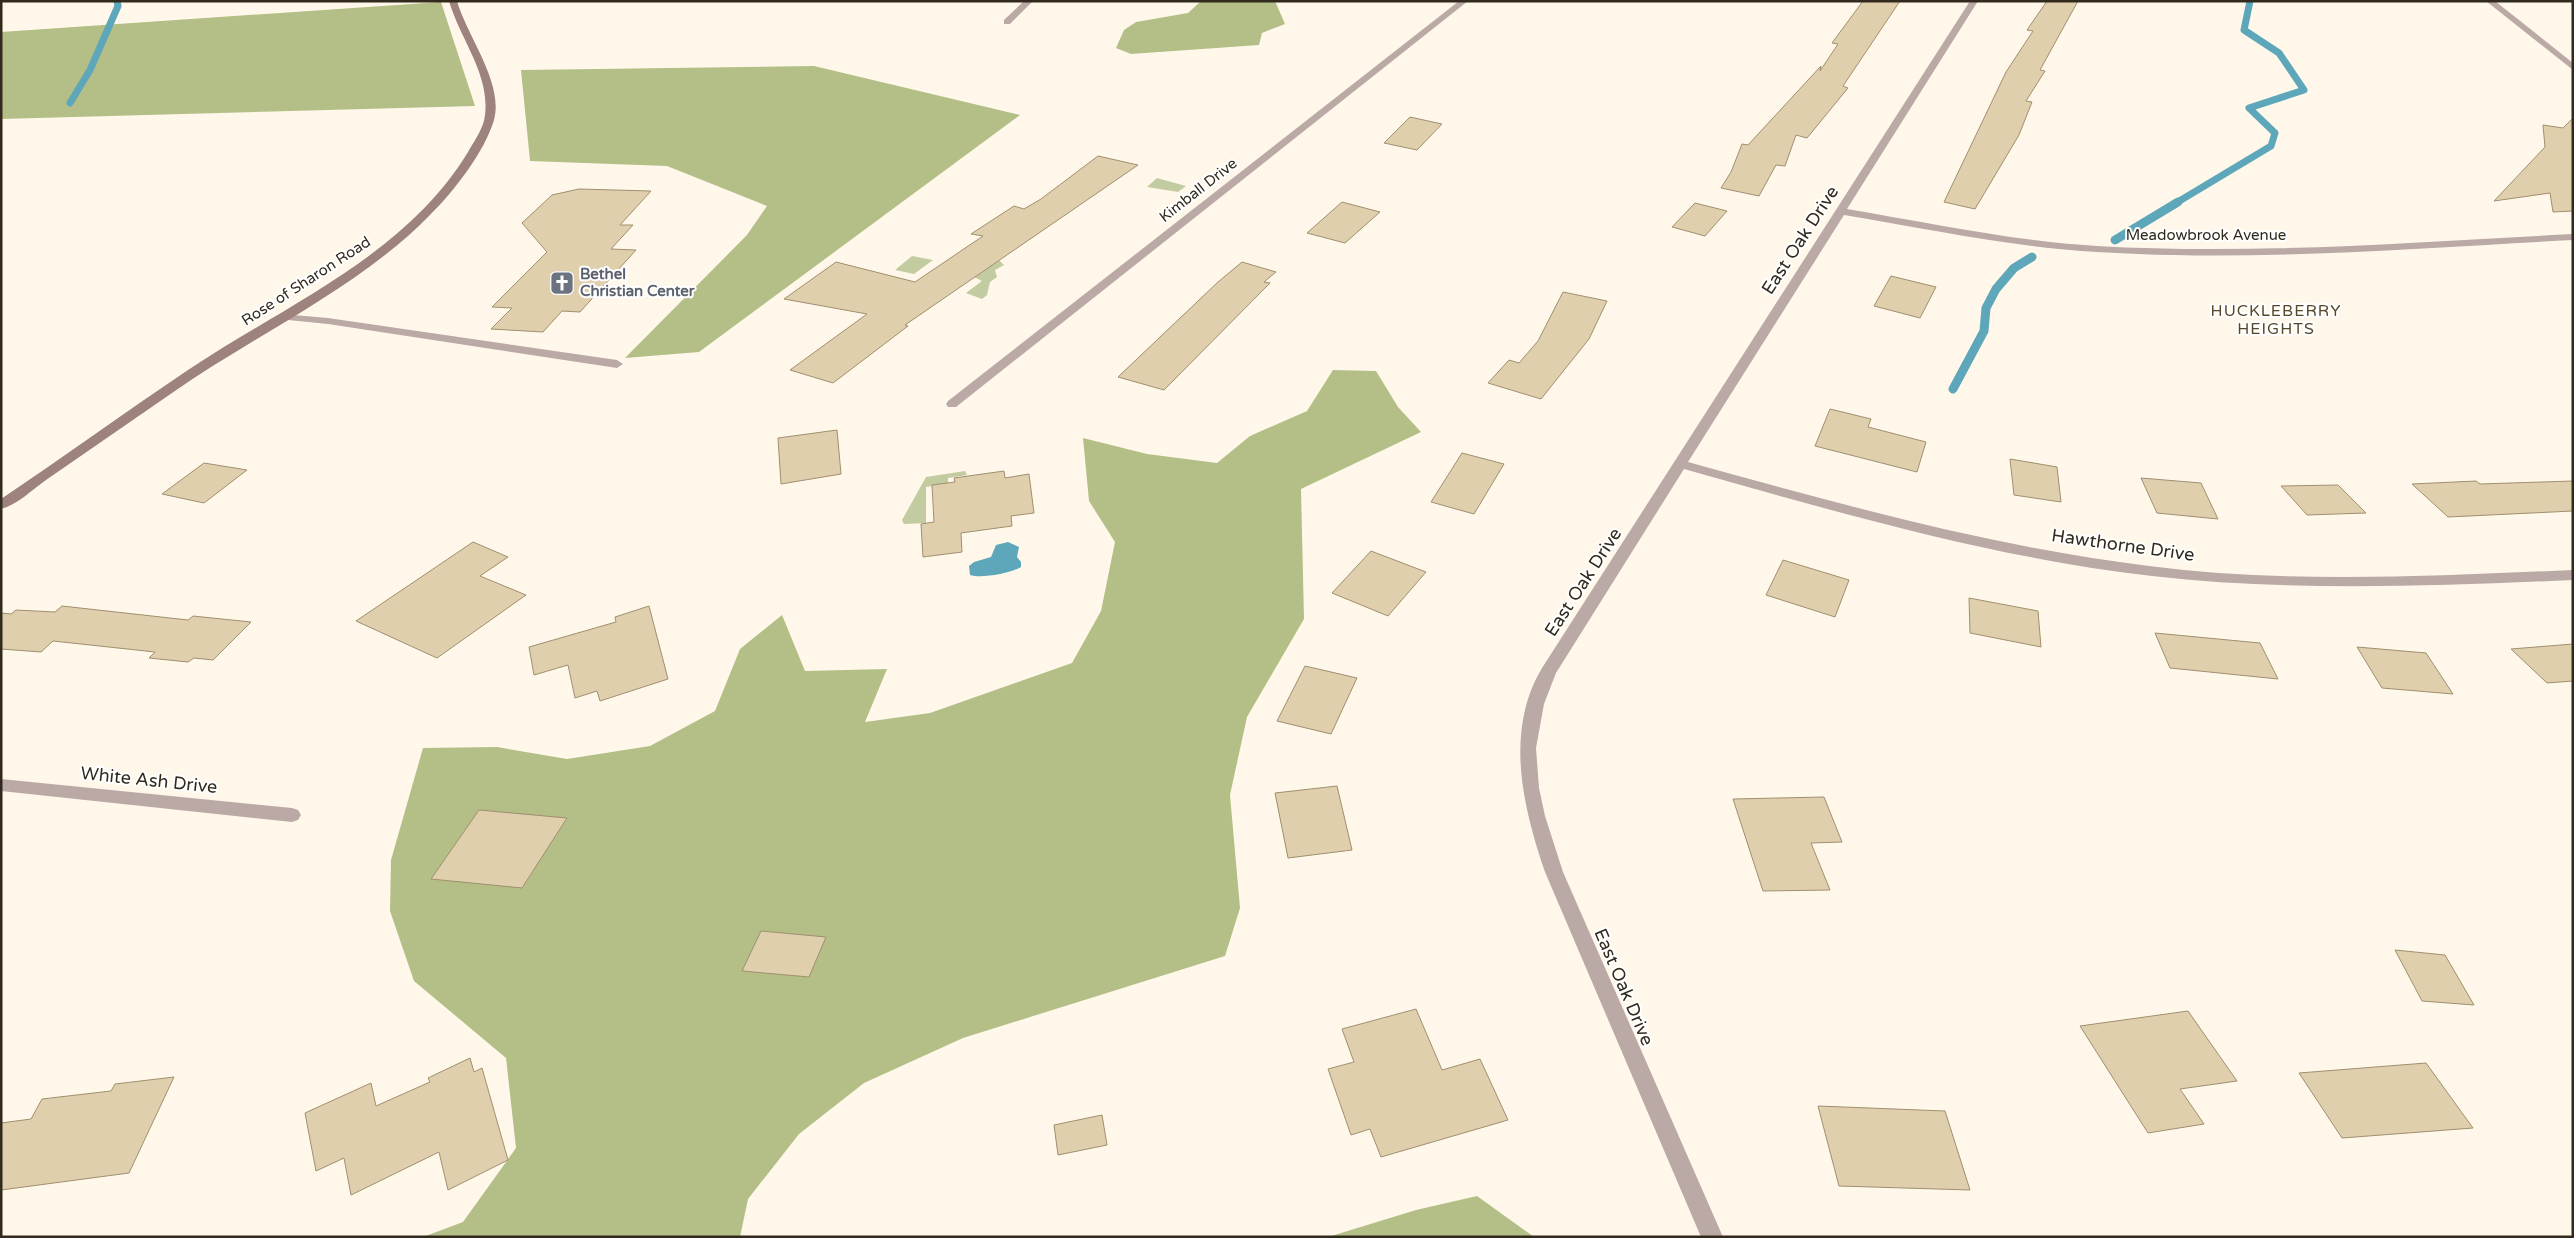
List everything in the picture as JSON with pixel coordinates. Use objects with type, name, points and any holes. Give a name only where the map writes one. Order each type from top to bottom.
[{"type":"street","name":"Rose of Sharon Road","points":[[1,505],[192,372],[282,317],[376,254],[407,230],[450,189],[468,165],[490,117],[490,86],[456,15],[453,1]]},
{"type":"street","points":[[1007,22],[1029,1]]},
{"type":"street","name":"Kimball Drive","points":[[952,404],[1464,1]]},
{"type":"street","name":"East Oak Drive","points":[[1712,1237],[1572,913],[1539,828],[1530,790],[1527,758],[1529,731],[1534,706],[1548,672],[1974,1]]},
{"type":"street","points":[[2490,1],[2573,67]]},
{"type":"street","name":"Meadowbrook Avenue","points":[[1841,211],[1993,238],[2096,249],[2154,252],[2272,252],[2573,237]]},
{"type":"street","points":[[282,317],[328,321],[617,364]]},
{"type":"street","name":"Hawthorne Drive","points":[[1680,464],[1789,495],[1956,535],[2070,559],[2152,571],[2244,578],[2332,580],[2449,580],[2573,575]]},
{"type":"street","name":"White Ash Drive","points":[[1,785],[292,815]]},
{"type":"green space","points":[[1201,1],[1275,1],[1285,24],[1262,33],[1259,45],[1131,54],[1116,48],[1124,30],[1136,22],[1188,13]]},
{"type":"green space","points":[[441,2],[475,106],[1,119],[1,32]]},
{"type":"green space","points":[[814,66],[1020,115],[699,352],[625,358],[747,235],[767,206],[667,166],[530,161],[521,70]]},
{"type":"green space","points":[[1157,178],[1186,186],[1178,192],[1147,187]]},
{"type":"green space","points":[[912,256],[933,260],[914,274],[895,270]]},
{"type":"green space","points":[[999,260],[1004,265],[995,270],[997,277],[990,282],[987,295],[982,299],[966,293],[982,281],[974,277]]},
{"type":"green space","points":[[1333,370],[1376,371],[1398,407],[1421,432],[1301,489],[1304,619],[1247,717],[1230,795],[1240,908],[1225,956],[963,1038],[864,1083],[799,1134],[748,1199],[740,1237],[423,1237],[463,1222],[516,1148],[506,1058],[414,981],[390,911],[391,860],[423,748],[497,747],[567,759],[650,746],[715,711],[740,649],[782,615],[805,671],[887,669],[865,722],[930,713],[1072,663],[1101,611],[1115,542],[1089,501],[1083,438],[1147,454],[1217,463],[1250,436],[1307,411]]},
{"type":"green space","points":[[965,471],[967,475],[948,478],[948,484],[926,487],[926,523],[904,524],[902,520],[926,477]]},
{"type":"green space","points":[[1477,1196],[1534,1237],[1328,1237],[1416,1210]]},
{"type":"water","points":[[1008,542],[1019,547],[1017,557],[1021,562],[1021,567],[996,575],[970,575],[969,566],[974,562],[991,557],[996,545]]},
{"type":"building","points":[[1863,1],[1900,1],[1843,86],[1848,88],[1807,138],[1796,135],[1785,166],[1776,165],[1759,196],[1721,188],[1731,172],[1742,144],[1748,145],[1821,66],[1820,71],[1838,44],[1832,43]]},
{"type":"building","points":[[2047,1],[2078,1],[2040,70],[2045,71],[2026,101],[2032,102],[2019,135],[1975,209],[1944,202],[2006,72],[2033,31],[2027,30]]},
{"type":"building","points":[[1410,117],[1442,124],[1417,150],[1384,143]]},
{"type":"building","points":[[2573,118],[2573,211],[2553,212],[2550,193],[2494,201],[2545,147],[2543,125],[2563,128]]},
{"type":"building","points":[[1098,156],[1138,165],[905,325],[908,326],[833,383],[790,370],[867,314],[784,299],[836,262],[915,282],[983,236],[971,234],[1014,206],[1024,209],[1041,199]]},
{"type":"building","name":"Bethel Christian Center","points":[[579,189],[651,191],[620,225],[633,225],[611,249],[636,250],[580,312],[562,311],[543,332],[491,329],[512,308],[492,307],[547,252],[522,223],[552,195]]},
{"type":"building","points":[[1342,202],[1380,212],[1345,243],[1307,233]]},
{"type":"building","points":[[1695,203],[1727,211],[1705,236],[1672,227]]},
{"type":"building","points":[[1242,262],[1276,272],[1264,282],[1270,283],[1164,390],[1118,377],[1218,282]]},
{"type":"building","points":[[1891,276],[1936,287],[1920,318],[1874,306]]},
{"type":"building","points":[[1563,292],[1607,301],[1589,339],[1541,399],[1488,383],[1509,360],[1519,363],[1538,341]]},
{"type":"building","points":[[1830,409],[1871,419],[1868,427],[1926,442],[1917,472],[1815,446]]},
{"type":"building","points":[[837,430],[841,474],[781,484],[778,438]]},
{"type":"building","points":[[1462,453],[1504,464],[1474,514],[1431,502]]},
{"type":"building","points":[[2010,459],[2057,467],[2061,502],[2014,495]]},
{"type":"building","points":[[204,463],[247,470],[204,503],[162,494]]},
{"type":"building","points":[[1004,471],[1005,478],[1029,474],[1034,513],[1011,516],[1012,526],[961,533],[962,552],[923,557],[921,524],[934,522],[932,485],[955,482],[954,478]]},
{"type":"building","points":[[2141,478],[2201,483],[2218,519],[2157,513]]},
{"type":"building","points":[[2476,481],[2480,484],[2573,481],[2573,511],[2448,517],[2412,484]]},
{"type":"building","points":[[2338,485],[2366,513],[2307,515],[2281,486]]},
{"type":"building","points":[[473,542],[508,557],[480,576],[526,595],[437,658],[356,621]]},
{"type":"building","points":[[1371,551],[1426,572],[1388,616],[1332,593]]},
{"type":"building","points":[[1783,560],[1849,580],[1835,617],[1766,595]]},
{"type":"building","points":[[1969,598],[2038,611],[2041,647],[1970,633]]},
{"type":"building","points":[[62,606],[188,620],[193,616],[251,622],[213,660],[194,658],[188,662],[149,658],[155,652],[53,641],[41,652],[1,649],[1,613],[11,614],[16,610],[55,612]]},
{"type":"building","points":[[649,606],[668,679],[600,701],[597,691],[575,698],[568,665],[534,675],[529,647],[616,622],[615,617]]},
{"type":"building","points":[[2155,633],[2260,643],[2278,679],[2170,668]]},
{"type":"building","points":[[2573,644],[2573,681],[2547,683],[2511,649]]},
{"type":"building","points":[[2357,647],[2426,653],[2453,694],[2382,688]]},
{"type":"building","points":[[1305,666],[1357,678],[1331,734],[1277,721]]},
{"type":"building","points":[[1337,786],[1352,850],[1288,858],[1275,793]]},
{"type":"building","points":[[1824,797],[1842,842],[1811,843],[1830,890],[1763,891],[1733,799]]},
{"type":"building","points":[[479,810],[567,818],[522,888],[431,879]]},
{"type":"building","points":[[761,931],[826,937],[809,977],[742,971]]},
{"type":"building","points":[[2395,950],[2445,955],[2474,1005],[2422,1001]]},
{"type":"building","points":[[1416,1009],[1442,1070],[1480,1059],[1508,1120],[1381,1157],[1370,1129],[1351,1135],[1328,1069],[1354,1062],[1342,1029]]},
{"type":"building","points":[[2188,1011],[2237,1081],[2180,1089],[2204,1124],[2148,1133],[2080,1026]]},
{"type":"building","points":[[470,1058],[474,1072],[482,1068],[508,1160],[448,1190],[439,1152],[351,1195],[344,1158],[316,1171],[305,1113],[371,1083],[376,1106],[430,1082],[428,1078]]},
{"type":"building","points":[[2426,1063],[2473,1128],[2342,1138],[2299,1073]]},
{"type":"building","points":[[174,1077],[129,1173],[1,1190],[1,1123],[31,1119],[42,1099],[111,1091],[115,1084]]},
{"type":"building","points":[[1818,1106],[1945,1111],[1970,1190],[1839,1186]]},
{"type":"building","points":[[1102,1115],[1107,1145],[1058,1155],[1054,1125]]},
{"type":"waterway","points":[[70,103],[90,70],[118,6],[117,1]]},
{"type":"waterway","points":[[2176,203],[2271,146],[2275,133],[2249,108],[2304,90],[2279,53],[2244,30],[2250,1]]},
{"type":"waterway","points":[[2115,240],[2178,202]]},
{"type":"waterway","points":[[1953,389],[1984,331],[1986,308],[1996,289],[2014,268],[2032,257]]},
{"type":"place","name":"Bethel Christian Center","points":[[562,283]]},
{"type":"district","name":"HUCKLEBERRY HEIGHTS","points":[[2276,320]]}]
